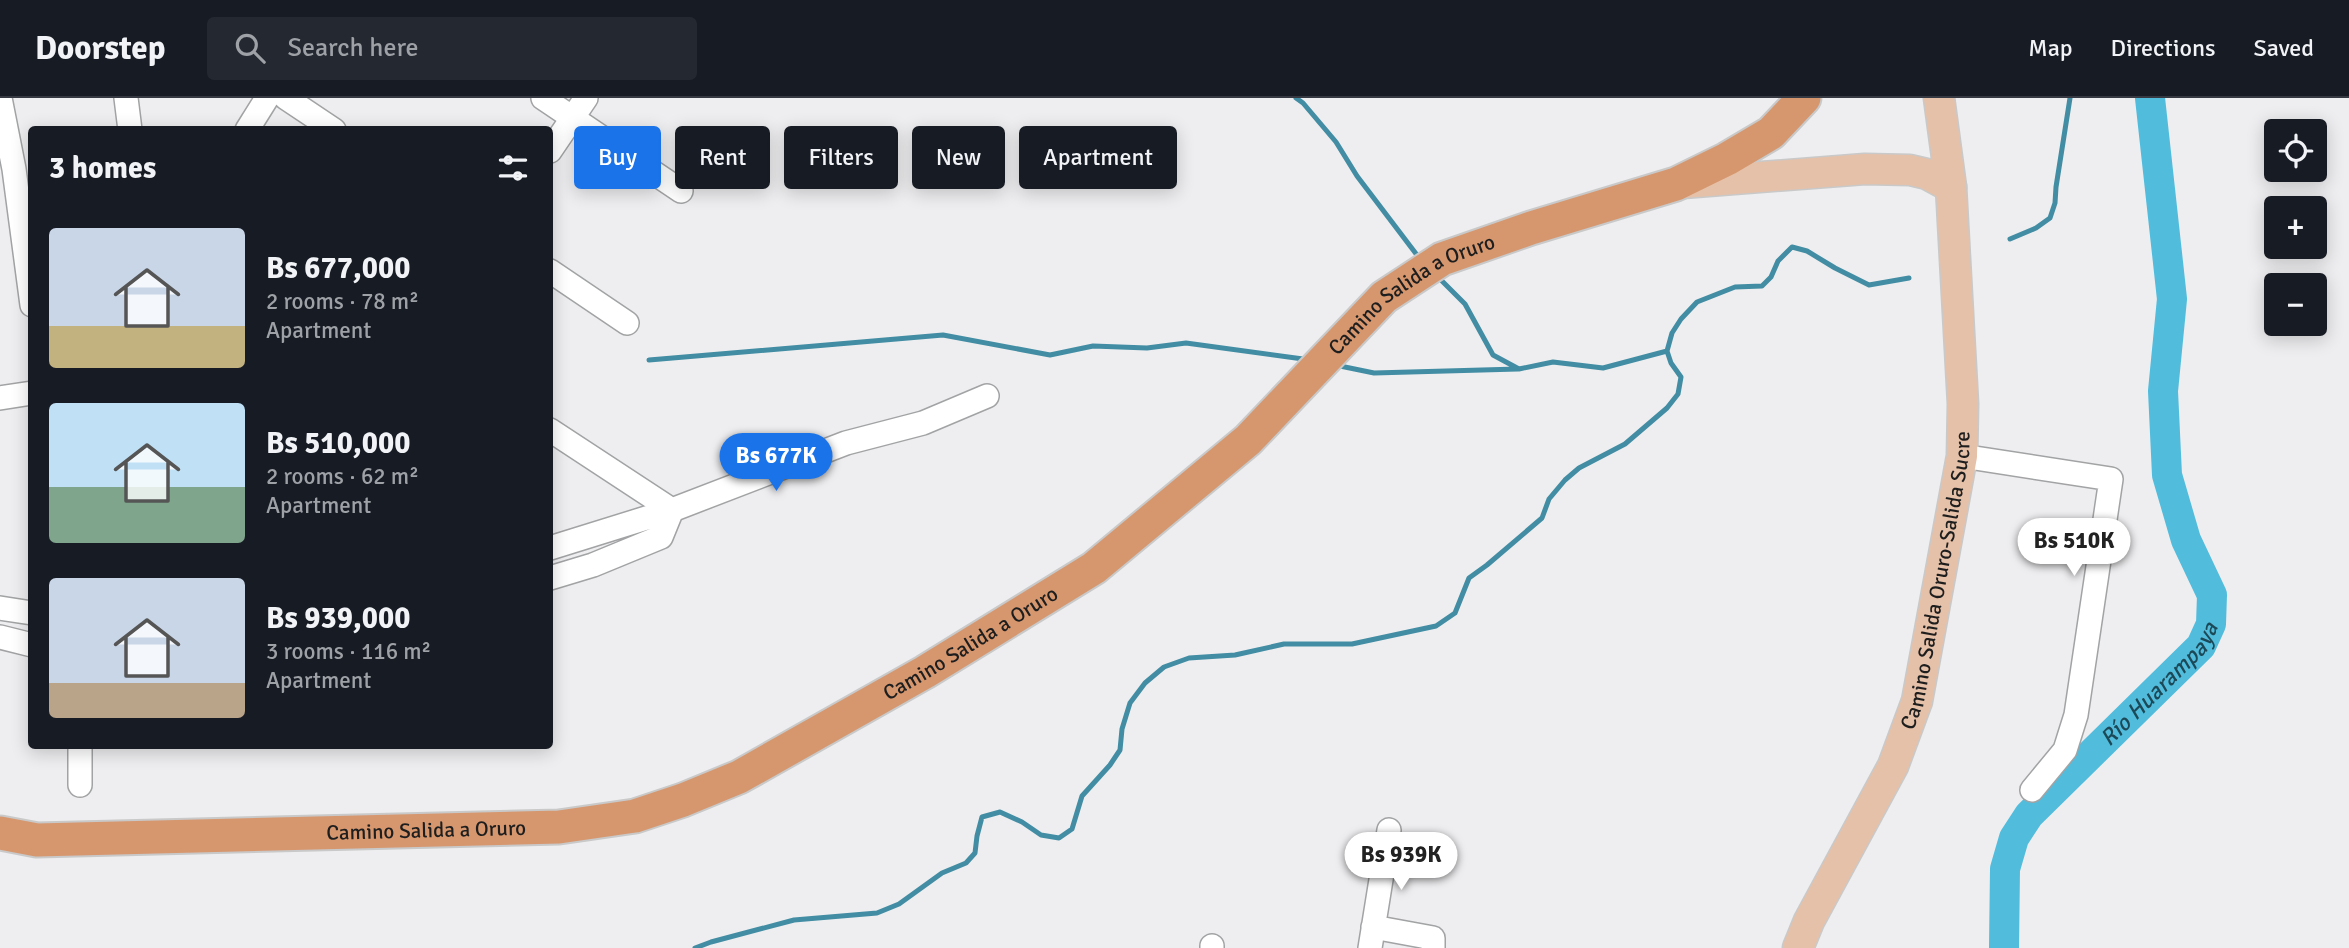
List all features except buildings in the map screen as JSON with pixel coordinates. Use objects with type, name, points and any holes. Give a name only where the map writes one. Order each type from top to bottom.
[{"type":"highway","name":"Camino Salida a Oruro","points":[[0,833],[37,840],[559,827],[635,817],[683,800],[739,777],[913,679],[1094,568],[1248,440],[1384,297],[1442,259],[1531,228],[1676,184],[1771,133],[1804,98]]},
{"type":"main road","name":"Camino Salida Oruro-Salida Sucre","points":[[1798,948],[1809,921],[1894,766],[1917,701],[1962,456],[1963,404],[1951,187],[1939,98]]},
{"type":"main road","points":[[1676,184],[1865,169],[1910,170],[1927,174],[1951,187]]},
{"type":"street","points":[[0,98],[15,169],[28,273]]},
{"type":"street","points":[[126,98],[130,126]]},
{"type":"street","points":[[250,126],[267,98]]},
{"type":"street","points":[[286,98],[328,126]]},
{"type":"street","points":[[543,98],[681,191]]},
{"type":"street","points":[[553,147],[586,98]]},
{"type":"street","points":[[553,273],[627,323]]},
{"type":"street","points":[[0,398],[28,394]]},
{"type":"street","points":[[553,547],[672,510],[846,443],[923,423],[987,396]]},
{"type":"street","points":[[553,432],[672,510]]},
{"type":"street","points":[[1962,456],[2111,479],[2076,715],[2065,750],[2032,790]]},
{"type":"street","points":[[553,577],[593,565],[661,537],[672,510]]},
{"type":"street","points":[[0,608],[28,612]]},
{"type":"street","points":[[0,637],[28,644]]},
{"type":"street","points":[[80,749],[80,785]]},
{"type":"street","points":[[1389,830],[1371,938],[1433,938],[1433,948]]},
{"type":"waterway","points":[[1296,98],[1336,142],[1357,176],[1420,259]]},
{"type":"waterway","points":[[2010,239],[2036,228],[2050,218],[2055,203],[2070,98]]},
{"type":"waterway","name":"Río Huarampaya","points":[[2004,948],[2005,869],[2014,838],[2029,815],[2201,646],[2211,624],[2212,595],[2186,540],[2167,475],[2163,391],[2172,299],[2150,98]]},
{"type":"waterway","points":[[695,948],[794,920],[877,913],[899,904],[942,873],[966,863],[975,853],[982,817],[1000,812],[1041,835],[1059,838],[1072,829],[1082,796],[1120,750],[1122,729],[1130,703],[1145,683],[1164,667],[1189,658],[1235,655],[1284,644],[1352,644],[1436,626],[1455,613],[1469,578],[1542,518],[1549,499],[1565,480],[1579,468],[1625,444],[1667,408],[1678,394],[1681,377],[1671,363],[1667,351],[1672,333],[1681,319],[1697,302],[1735,287],[1762,286],[1771,277],[1778,261],[1792,247],[1807,251],[1869,285],[1909,278]]},
{"type":"waterway","points":[[1440,279],[1465,304],[1493,355],[1519,369],[1553,362],[1603,368],[1667,351]]},
{"type":"waterway","points":[[649,360],[943,335],[1050,355],[1093,346],[1147,348],[1186,343],[1303,359]]},
{"type":"waterway","points":[[1340,366],[1374,373],[1518,369]]}]
